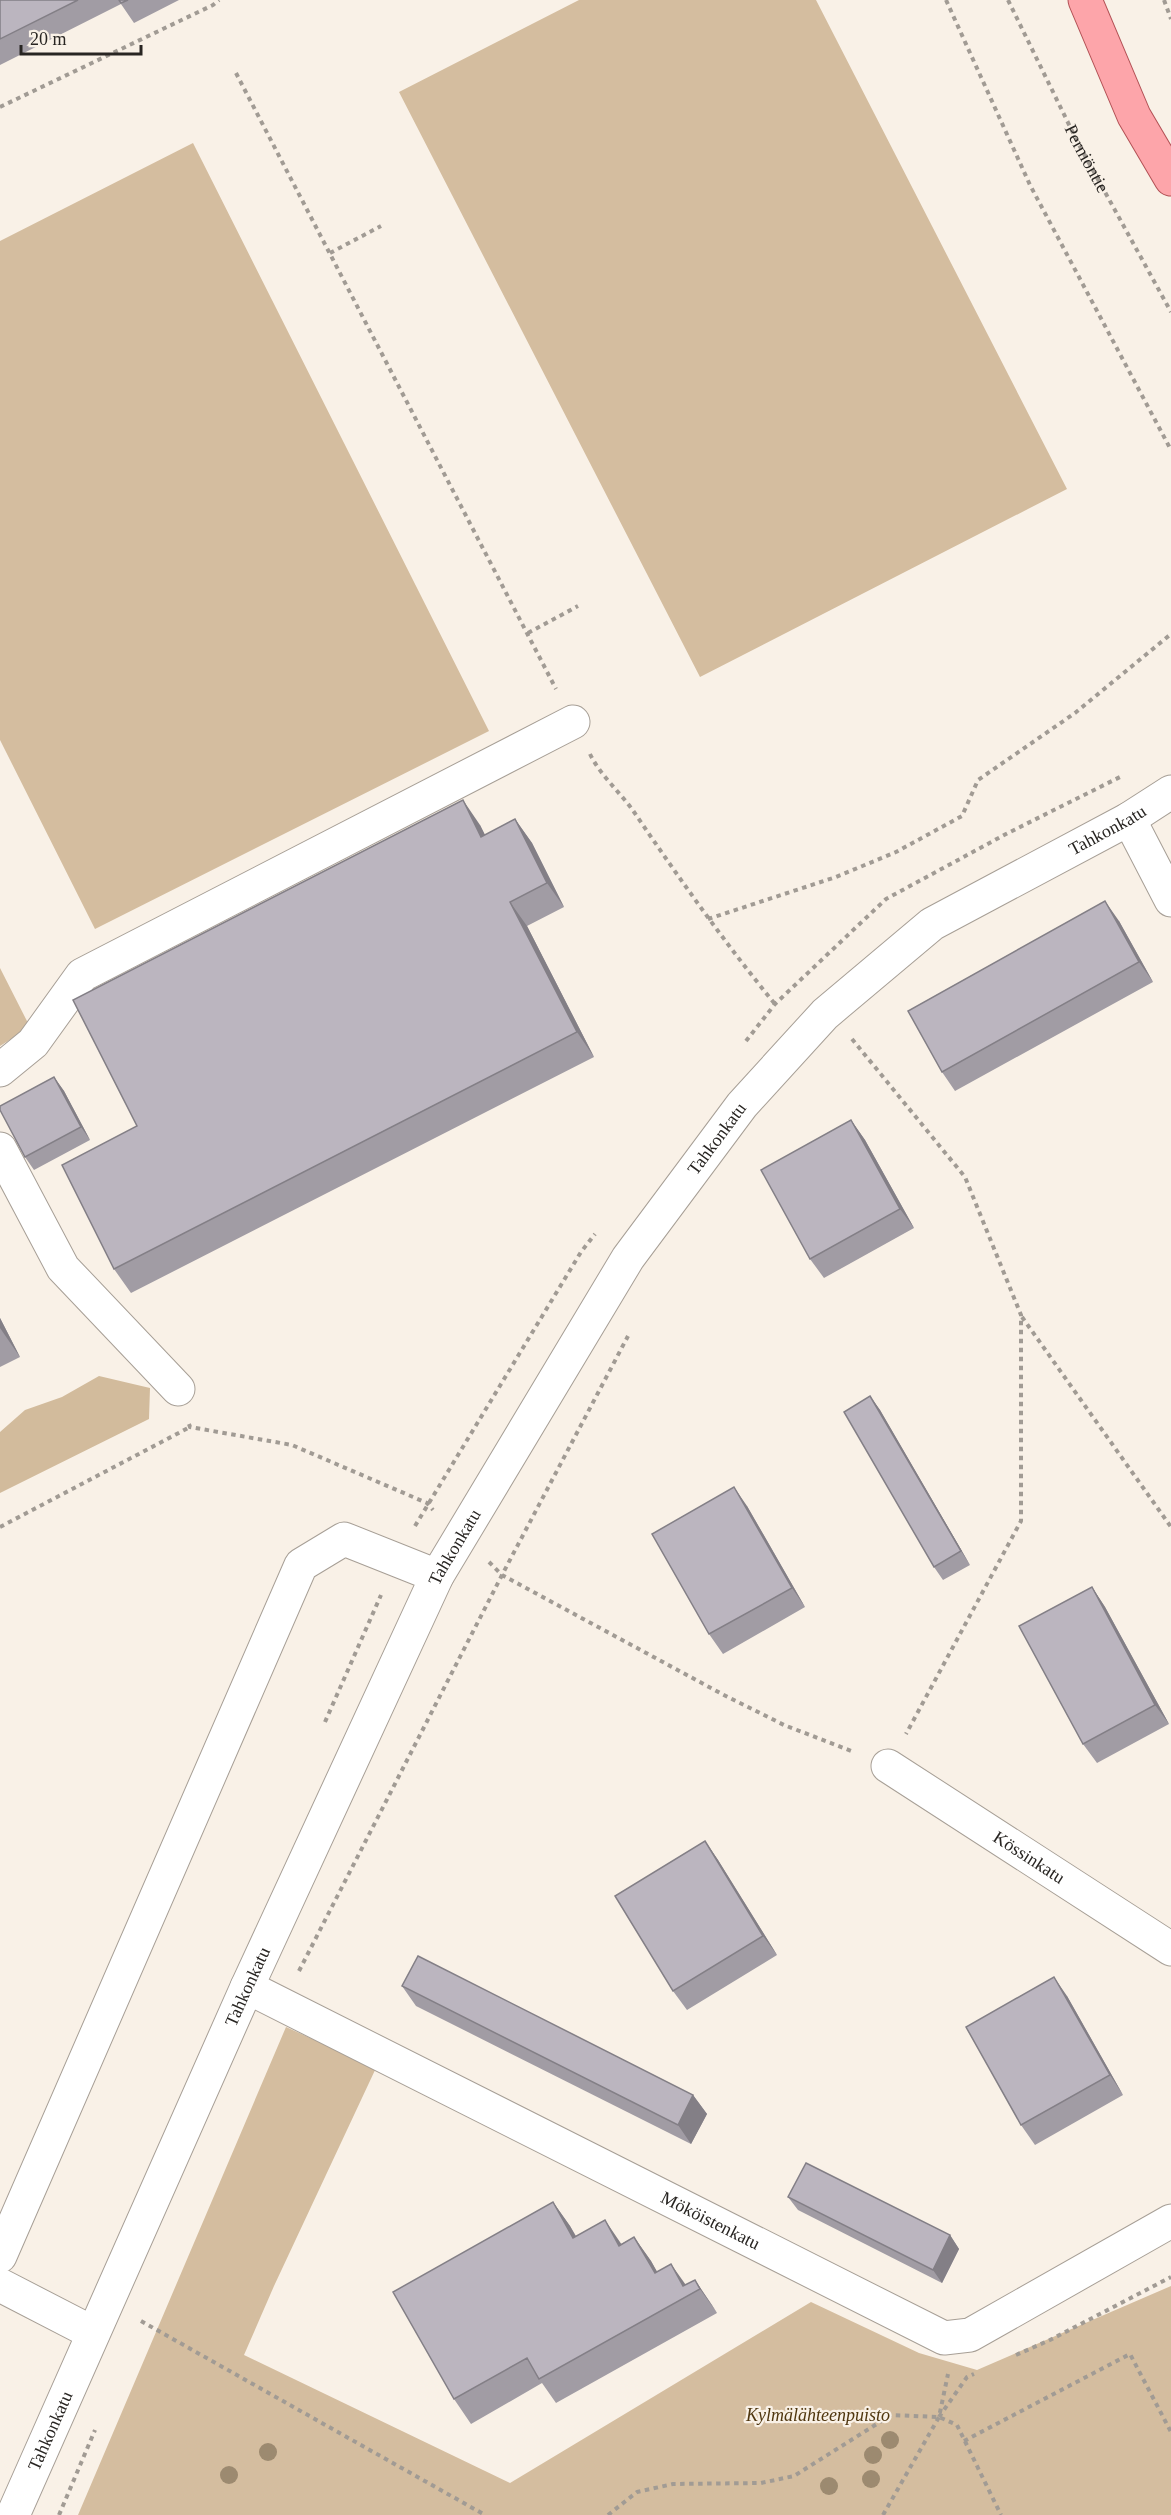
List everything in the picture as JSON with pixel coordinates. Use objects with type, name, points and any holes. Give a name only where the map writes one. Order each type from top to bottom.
[{"type":"main road","points":[[1085,0],[1134,116],[1171,179]]},
{"type":"street","points":[[0,1070],[33,1043],[82,975],[573,722]]},
{"type":"street","name":"Tahkonkatu","points":[[13,2515],[247,1987],[437,1576],[628,1258],[742,1105],[825,1014],[932,924],[1129,819],[1171,792]]},
{"type":"street","points":[[1129,819],[1171,900]]},
{"type":"street","points":[[0,1149],[63,1268],[178,1389]]},
{"type":"street","points":[[0,2256],[301,1565],[344,1539],[437,1576]]},
{"type":"street","name":"Kössinkatu","points":[[888,1766],[1171,1949]]},
{"type":"street","name":"Mököistenkatu","points":[[247,1987],[945,2338]]},
{"type":"street","points":[[945,2338],[970,2335],[1171,2221]]},
{"type":"street","points":[[0,2285],[93,2333]]},
{"type":"path","points":[[0,107],[213,5],[219,0]]},
{"type":"path","points":[[946,0],[1030,185],[1171,450]]},
{"type":"path","name":"Perniöntie","points":[[1008,0],[1078,143],[1171,312]]},
{"type":"path","points":[[1164,0],[1171,19]]},
{"type":"path","points":[[236,74],[596,767],[618,790],[708,919],[775,1004]]},
{"type":"path","points":[[330,253],[381,226]]},
{"type":"path","points":[[528,633],[578,606]]},
{"type":"path","points":[[708,919],[836,877],[897,852],[962,816],[978,780],[1075,713],[1171,634]]},
{"type":"path","points":[[849,1036],[965,1177],[1021,1315],[1171,1527]]},
{"type":"path","points":[[0,1527],[190,1428],[292,1445],[427,1503],[502,1575],[722,1694],[784,1725],[888,1766],[1021,1521],[1021,1315]]},
{"type":"path","points":[[282,2005],[502,1575],[630,1333]]},
{"type":"path","points":[[178,1389],[190,1428]]},
{"type":"path","points":[[1009,2358],[1050,2340],[1171,2277]]},
{"type":"path","points":[[136,2331],[145,2310]]},
{"type":"path","points":[[140,2321],[485,2515]]},
{"type":"path","points":[[939,2417],[949,2370],[945,2338]]},
{"type":"path","points":[[964,2441],[1130,2354],[1171,2432]]},
{"type":"path","points":[[884,2515],[939,2417],[967,2377],[978,2372]]},
{"type":"path","points":[[608,2515],[637,2492],[673,2484],[761,2483],[794,2476],[891,2415],[939,2417],[957,2425],[1001,2515]]},
{"type":"path","points":[[59,2515],[96,2427]]},
{"type":"green space","points":[[579,0],[816,0],[1067,489],[700,677],[399,92]]},
{"type":"green space","points":[[193,143],[489,731],[95,929],[0,740],[0,241]]},
{"type":"green space","points":[[0,968],[30,1027],[0,1046]]},
{"type":"green space","name":"Kylmälähteenpuisto","points":[[286,2027],[376,2068],[244,2355],[510,2483],[811,2302],[919,2353],[977,2370],[1171,2286],[1171,2515],[78,2515]]},
{"type":"shaded area","points":[[99,1376],[150,1388],[149,1419],[0,1493],[0,1432],[25,1410],[62,1397]]},
{"type":"building","points":[[0,0],[78,0],[0,39]]},
{"type":"building","points":[[463,800],[481,837],[515,819],[547,883],[510,902],[577,1032],[114,1269],[62,1165],[137,1126],[73,1000]]},
{"type":"building","points":[[1105,901],[1139,962],[942,1072],[908,1011]]},
{"type":"building","points":[[54,1077],[81,1127],[25,1157],[0,1106]]},
{"type":"building","points":[[851,1120],[900,1209],[810,1259],[761,1170]]},
{"type":"building","points":[[870,1396],[961,1551],[934,1567],[844,1412]]},
{"type":"building","points":[[734,1487],[792,1588],[709,1634],[652,1534]]},
{"type":"building","points":[[1092,1587],[1155,1705],[1083,1744],[1019,1626]]},
{"type":"building","points":[[705,1841],[763,1936],[673,1991],[615,1896]]},
{"type":"building","points":[[418,1956],[693,2095],[678,2125],[402,1986]]},
{"type":"building","points":[[1054,1977],[1110,2075],[1021,2125],[966,2027]]},
{"type":"building","points":[[806,2163],[950,2235],[933,2270],[788,2197]]},
{"type":"building","points":[[553,2202],[573,2238],[605,2220],[619,2246],[634,2237],[655,2273],[671,2264],[683,2286],[695,2280],[700,2289],[539,2379],[527,2358],[454,2399],[393,2292]]}]
